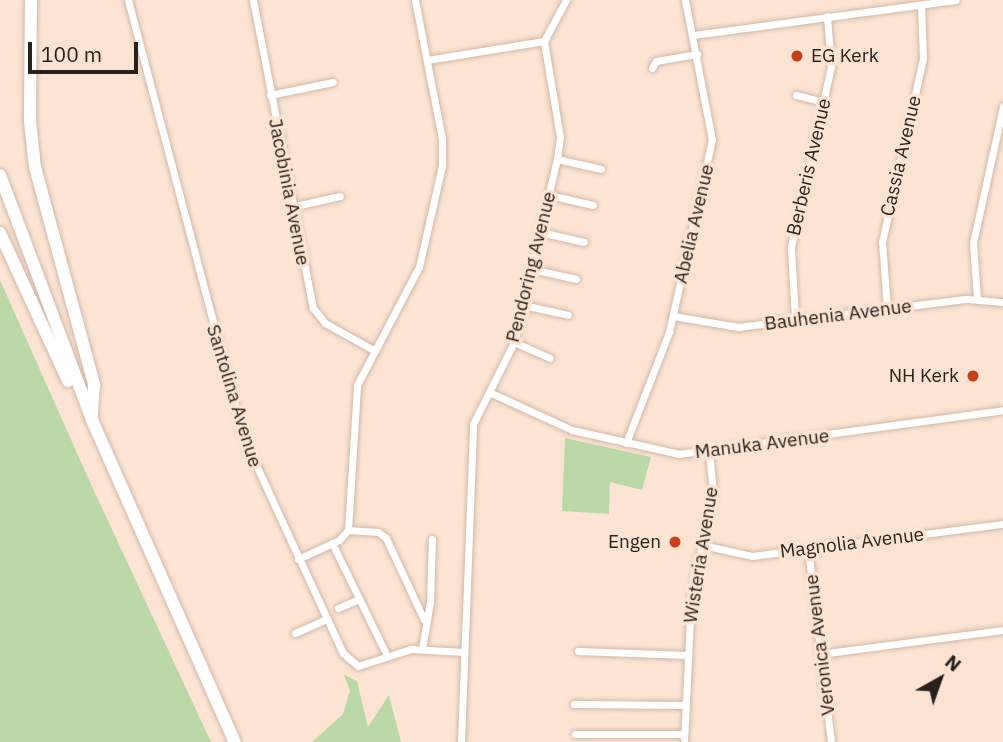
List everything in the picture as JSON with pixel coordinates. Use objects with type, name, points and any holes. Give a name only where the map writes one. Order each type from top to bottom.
[{"type":"highway","points":[[31,0],[30,121],[35,167],[91,373],[92,420]]},
{"type":"highway","points":[[0,175],[92,420],[235,742]]},
{"type":"highway","points":[[0,233],[47,338],[92,420]]},
{"type":"street","name":"Santolina Avenue","points":[[128,0],[244,439],[327,619],[354,666],[422,649],[464,652]]},
{"type":"street","name":"Jacobinia Avenue","points":[[253,0],[291,207],[313,308],[326,323],[375,351]]},
{"type":"street","points":[[348,530],[355,395],[419,267],[442,166],[415,0]]},
{"type":"street","points":[[426,60],[544,41],[566,0]]},
{"type":"street","name":"Abelia Avenue","points":[[626,443],[673,316],[712,140],[685,0]]},
{"type":"street","points":[[693,35],[956,0]]},
{"type":"street","name":"Cassia Avenue","points":[[887,308],[882,242],[923,60],[921,5]]},
{"type":"street","name":"Berberis Avenue","points":[[795,319],[791,247],[824,102],[831,58],[827,16]]},
{"type":"street","name":"Pendoring Avenue","points":[[461,742],[473,424],[514,342],[560,137],[544,41]]},
{"type":"street","points":[[652,68],[656,61],[696,54]]},
{"type":"street","points":[[271,95],[333,82]]},
{"type":"street","points":[[796,95],[824,102]]},
{"type":"street","points":[[977,298],[973,243],[1003,106]]},
{"type":"street","points":[[557,159],[601,169]]},
{"type":"street","points":[[548,195],[593,205]]},
{"type":"street","points":[[291,207],[340,196]]},
{"type":"street","points":[[540,232],[584,242]]},
{"type":"street","points":[[532,270],[576,279]]},
{"type":"street","name":"Bauhenia Avenue","points":[[673,316],[721,327],[977,298],[1003,302]]},
{"type":"street","points":[[523,305],[568,315]]},
{"type":"street","points":[[514,342],[550,358]]},
{"type":"street","name":"Manuka Avenue","points":[[489,392],[572,430],[678,454],[709,452],[1003,410]]},
{"type":"street","name":"Wisteria Avenue","points":[[684,738],[687,654],[702,545],[713,491],[709,452]]},
{"type":"street","name":"Magnolia Avenue","points":[[702,545],[752,556],[1003,524]]},
{"type":"street","points":[[298,559],[332,543],[348,530],[378,533],[386,538],[425,620]]},
{"type":"street","points":[[422,649],[430,602],[432,539]]},
{"type":"street","points":[[332,543],[387,656]]},
{"type":"street","name":"Veronica Avenue","points":[[808,549],[831,742]]},
{"type":"street","points":[[338,608],[359,599]]},
{"type":"street","points":[[295,633],[327,619]]},
{"type":"street","points":[[820,654],[1003,630]]},
{"type":"street","points":[[578,651],[687,654]]},
{"type":"street","points":[[574,704],[685,705]]},
{"type":"street","points":[[575,734],[684,738]]},
{"type":"green space","points":[[0,280],[89,480],[211,742],[0,742]]},
{"type":"green space","points":[[565,438],[651,457],[642,490],[610,482],[609,514],[562,511]]},
{"type":"green space","points":[[344,675],[357,681],[368,727],[389,695],[401,742],[312,742],[343,714],[350,691]]},
{"type":"place","name":"EG Kerk","points":[[797,56]]},
{"type":"place","name":"NH Kerk","points":[[973,376]]},
{"type":"place","name":"Engen","points":[[675,542]]}]
